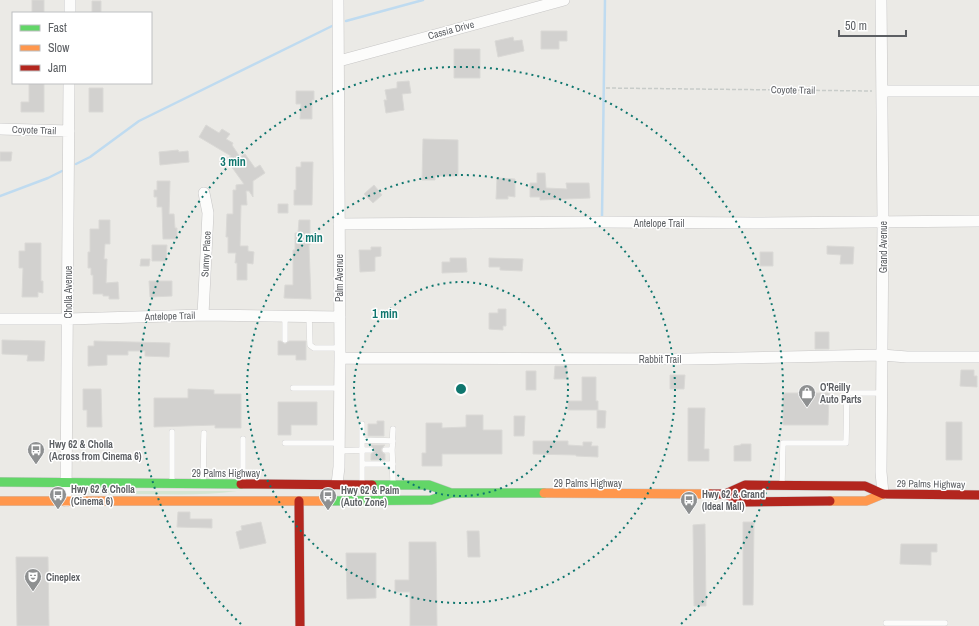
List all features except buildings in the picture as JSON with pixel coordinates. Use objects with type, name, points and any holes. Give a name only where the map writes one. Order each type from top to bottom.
[{"type":"main road","name":"29 Palms Highway","points":[[0,482],[393,484],[429,485],[451,493]]},
{"type":"main road","points":[[225,502],[235,496],[300,491],[334,491],[337,484]]},
{"type":"main road","name":"29 Palms Highway","points":[[725,494],[745,485],[782,485],[865,486],[883,494]]},
{"type":"main road","name":"29 Palms Highway","points":[[0,501],[225,502],[431,500],[451,493],[725,494],[743,502],[751,502],[866,501],[883,494],[979,495]]},
{"type":"main road","points":[[299,501],[300,626]]},
{"type":"street","points":[[70,0],[70,12]]},
{"type":"street","name":"Palm Avenue","points":[[337,484],[340,353],[338,0]]},
{"type":"street","name":"Cassia Drive","points":[[338,61],[564,0]]},
{"type":"street","name":"Grand Avenue","points":[[881,0],[883,222],[880,472],[883,494]]},
{"type":"street","name":"Cholla Avenue","points":[[66,501],[69,84]]},
{"type":"street","points":[[882,91],[979,91]]},
{"type":"street","name":"Coyote Trail","points":[[0,129],[69,131]]},
{"type":"street","name":"Sunny Place","points":[[203,315],[208,213],[204,193]]},
{"type":"street","name":"Antelope Trail","points":[[339,224],[979,221]]},
{"type":"street","name":"Antelope Trail","points":[[0,318],[68,319],[203,315],[340,317]]},
{"type":"street","name":"Rabbit Trail","points":[[340,353],[688,359],[882,355],[907,357],[979,357]]},
{"type":"lane","points":[[285,316],[285,340]]},
{"type":"lane","points":[[310,317],[310,345],[314,348],[340,353]]},
{"type":"lane","points":[[293,388],[339,388]]},
{"type":"lane","points":[[782,485],[783,443],[846,443],[847,394],[881,393]]},
{"type":"lane","points":[[362,424],[362,484]]},
{"type":"lane","points":[[393,429],[393,484]]},
{"type":"lane","points":[[172,432],[172,483]]},
{"type":"lane","points":[[203,484],[204,433]]},
{"type":"lane","points":[[243,439],[244,484]]},
{"type":"lane","points":[[362,440],[392,441]]},
{"type":"lane","points":[[285,443],[370,450]]},
{"type":"lane","points":[[385,450],[392,450]]},
{"type":"lane","points":[[362,464],[393,464]]},
{"type":"lane","points":[[886,623],[945,623]]},
{"type":"path","name":"Coyote Trail","points":[[606,88],[882,91]]},
{"type":"green space","points":[[85,491],[237,491],[198,494],[96,494]]},
{"type":"waterway","points":[[346,21],[423,0]]},
{"type":"waterway","points":[[602,217],[605,0]]},
{"type":"waterway","points":[[76,164],[90,157],[139,121],[332,26]]},
{"type":"waterway","points":[[0,196],[48,178],[62,171]]},
{"type":"traffic: fast","points":[[0,482],[241,484]]},
{"type":"traffic: fast","points":[[372,485],[429,485],[451,493]]},
{"type":"traffic: fast","points":[[325,501],[431,500],[451,493],[544,493]]},
{"type":"traffic: slow","points":[[544,493],[710,494]]},
{"type":"traffic: slow","points":[[830,501],[866,501],[883,494]]},
{"type":"traffic: slow","points":[[0,501],[325,501]]},
{"type":"traffic: jam","points":[[241,484],[372,485]]},
{"type":"traffic: jam","points":[[725,494],[745,485],[865,486],[883,494],[979,495]]},
{"type":"traffic: jam","points":[[710,494],[725,494],[743,502],[830,501]]},
{"type":"traffic: jam","points":[[299,501],[300,626]]},
{"type":"place","name":"O'Reilly Auto Parts","points":[[807,408]]},
{"type":"place","name":"Hwy 62 & Cholla (Across from Cinema 6)","points":[[36,465]]},
{"type":"place","name":"Hwy 62 & Cholla (Cinema 6)","points":[[58,510]]},
{"type":"place","name":"Hwy 62 & Palm (Auto Zone)","points":[[328,511]]},
{"type":"place","name":"Hwy 62 & Grand (Ideal Mall)","points":[[689,515]]},
{"type":"place","name":"Cineplex","points":[[33,592]]}]
